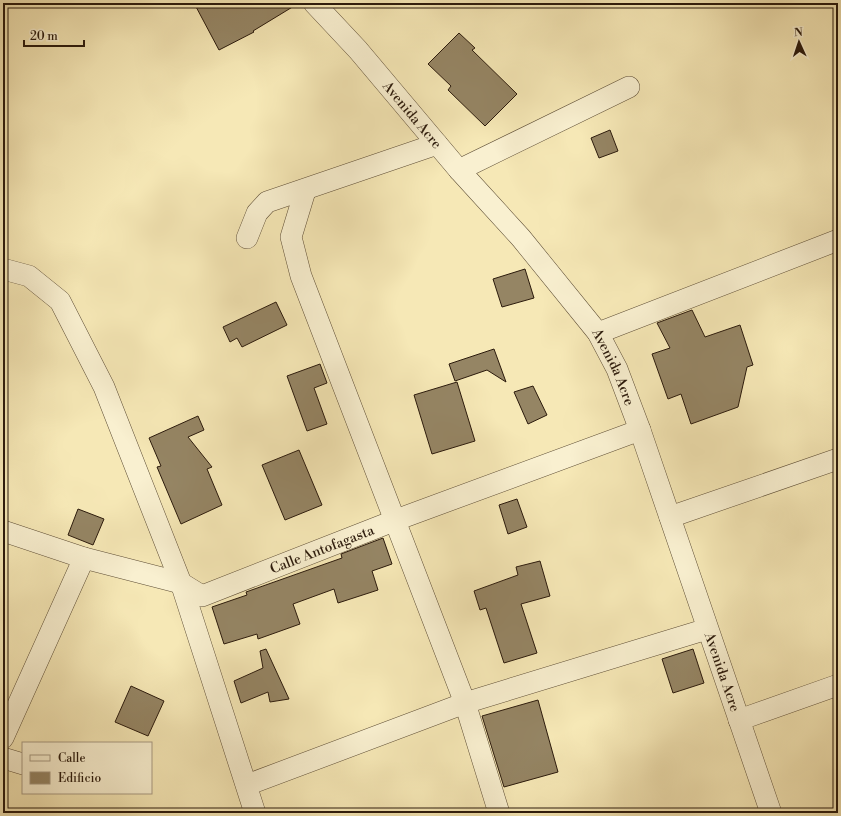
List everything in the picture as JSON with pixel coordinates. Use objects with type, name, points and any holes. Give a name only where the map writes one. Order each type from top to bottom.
[{"type":"street","name":"Avenida Acre","points":[[314,3],[358,50],[459,170],[521,238],[598,332],[617,369],[640,430],[771,813]]},
{"type":"street","points":[[459,170],[629,87]]},
{"type":"street","points":[[247,238],[258,213],[268,202],[305,191],[437,144]]},
{"type":"street","points":[[305,191],[291,237],[301,276],[396,520],[465,703],[498,813]]},
{"type":"street","points":[[598,332],[838,240]]},
{"type":"street","points":[[3,270],[29,276],[60,301],[104,387],[181,583],[255,813]]},
{"type":"street","name":"Calle Antofagasta","points":[[3,531],[84,558],[181,583],[202,596],[396,520],[640,430]]},
{"type":"street","points":[[670,518],[838,459]]},
{"type":"street","points":[[3,738],[84,558]]},
{"type":"street","points":[[247,785],[465,703],[707,629]]},
{"type":"street","points":[[739,720],[838,686]]},
{"type":"street","points":[[3,758],[22,764]]},
{"type":"building","points":[[194,3],[299,3],[253,31],[254,32],[219,50]]},
{"type":"building","points":[[459,33],[475,48],[472,50],[517,94],[485,126],[448,90],[451,86],[428,64]]},
{"type":"building","points":[[610,130],[618,151],[599,158],[591,138]]},
{"type":"building","points":[[525,269],[534,298],[502,307],[493,279]]},
{"type":"building","points":[[276,302],[287,325],[242,347],[237,338],[230,342],[223,327]]},
{"type":"building","points":[[692,310],[705,337],[740,325],[753,365],[747,367],[738,407],[691,424],[681,394],[668,399],[652,354],[670,348],[657,323]]},
{"type":"building","points":[[494,349],[506,382],[487,370],[455,381],[449,364]]},
{"type":"building","points":[[320,364],[327,383],[314,388],[327,424],[307,431],[287,376]]},
{"type":"building","points":[[457,382],[475,441],[432,454],[414,395]]},
{"type":"building","points":[[533,386],[547,415],[528,424],[514,392]]},
{"type":"building","points":[[198,416],[204,430],[188,437],[212,467],[207,469],[222,505],[181,524],[157,467],[161,466],[149,438]]},
{"type":"building","points":[[299,450],[322,505],[285,520],[262,465]]},
{"type":"building","points":[[517,499],[527,527],[508,534],[499,505]]},
{"type":"building","points":[[78,509],[104,519],[93,545],[68,535]]},
{"type":"building","points":[[383,538],[392,564],[372,571],[378,590],[338,603],[334,589],[293,604],[300,624],[258,639],[257,634],[224,644],[212,607],[247,595],[246,592],[342,558],[341,554]]},
{"type":"building","points":[[540,561],[550,596],[521,604],[537,653],[504,663],[486,608],[480,610],[474,591],[518,575],[516,567]]},
{"type":"building","points":[[266,649],[289,699],[270,702],[268,692],[241,703],[234,681],[263,668],[260,651]]},
{"type":"building","points":[[693,649],[704,683],[673,693],[662,659]]},
{"type":"building","points":[[131,686],[164,701],[148,736],[115,722]]},
{"type":"building","points":[[538,700],[558,772],[504,787],[482,716]]}]
